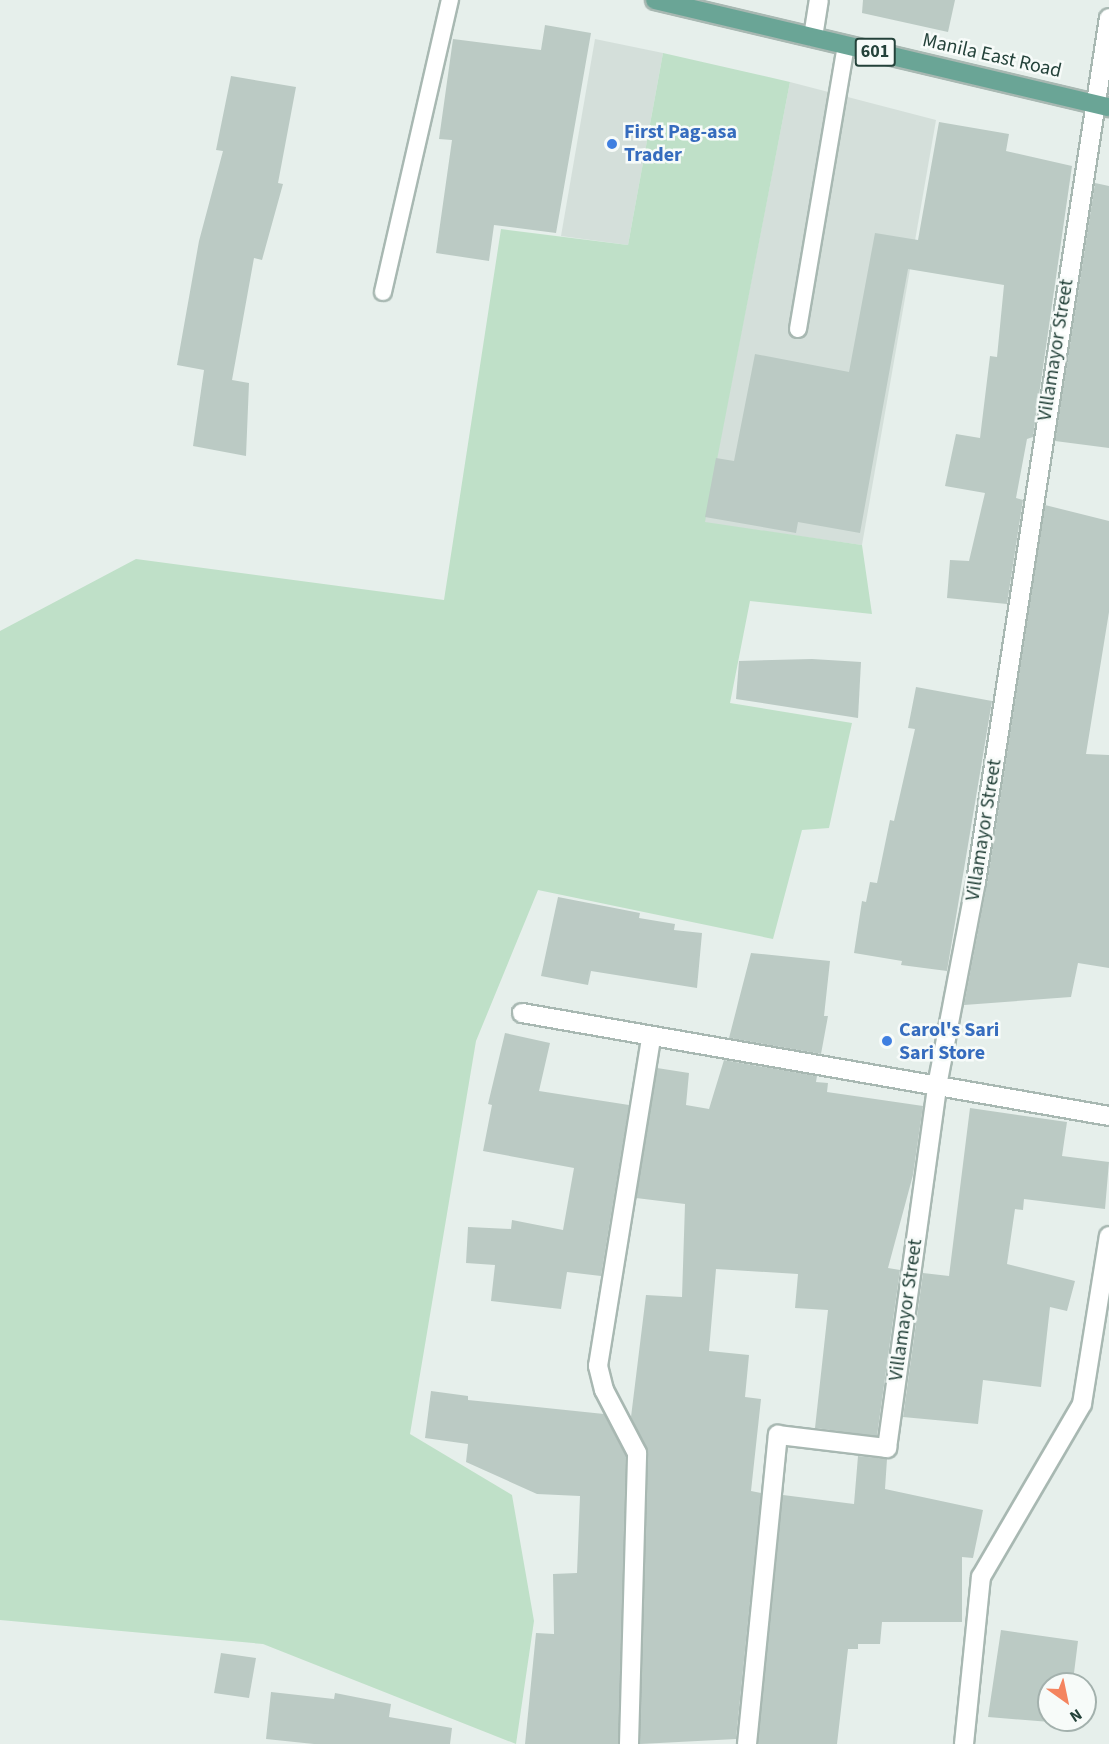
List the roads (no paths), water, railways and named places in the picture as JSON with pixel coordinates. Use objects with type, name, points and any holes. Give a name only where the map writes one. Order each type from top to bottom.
[{"type":"main road","name":"Manila East Road","points":[[655,0],[1102,105]]},
{"type":"street","points":[[813,37],[819,0]]},
{"type":"street","name":"Villamayor Street","points":[[747,1744],[778,1435],[887,1448],[937,1086],[976,882],[1102,105],[1109,18]]},
{"type":"street","points":[[522,1013],[1109,1116]]},
{"type":"street","points":[[629,1744],[637,1453],[604,1390],[598,1366],[651,1037]]},
{"type":"street","points":[[964,1744],[981,1577],[1082,1404],[1109,1236]]},
{"type":"lane","points":[[383,292],[450,0]]},
{"type":"lane","points":[[798,329],[846,45]]},
{"type":"place","name":"First Pag-asa Trader","points":[[612,144]]},
{"type":"place","name":"Carol's Sari Sari Store","points":[[887,1041]]}]
